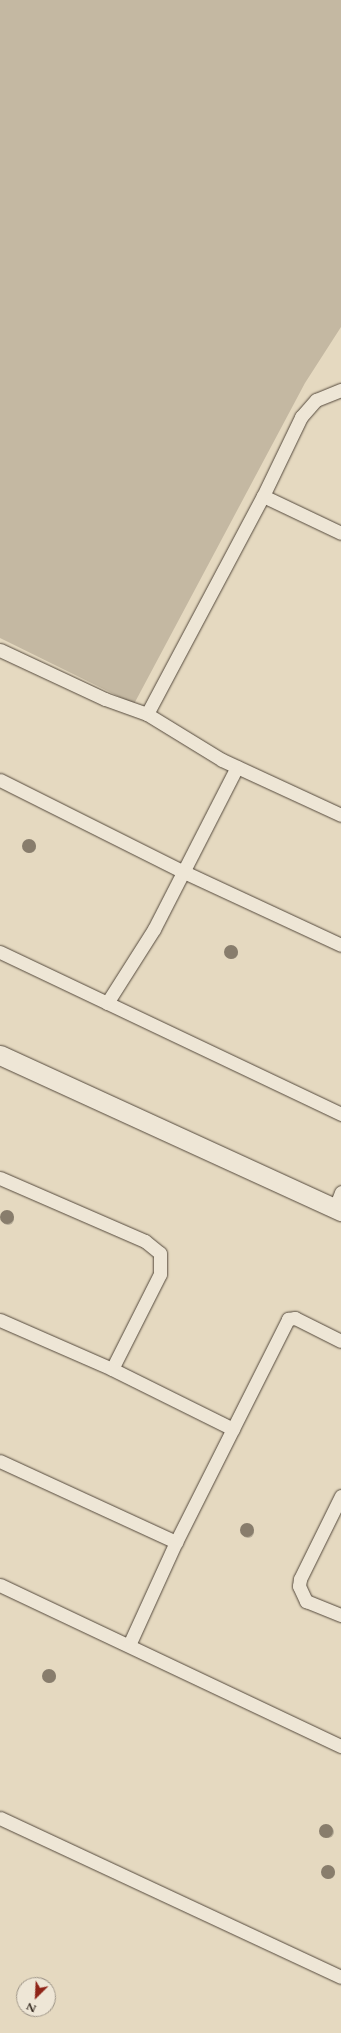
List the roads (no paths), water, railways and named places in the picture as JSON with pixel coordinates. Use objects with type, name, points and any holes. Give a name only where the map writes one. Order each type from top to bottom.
[{"type":"street","points":[[147,714],[263,496],[301,417],[316,400],[341,390]]},
{"type":"street","points":[[263,496],[341,533]]},
{"type":"street","points":[[0,650],[105,699],[147,714],[188,740],[237,767],[341,815]]},
{"type":"street","points":[[107,1003],[154,929],[237,767]]},
{"type":"street","points":[[0,780],[184,872],[341,945]]},
{"type":"street","points":[[0,952],[341,1114]]},
{"type":"street","points":[[0,1055],[339,1204]]},
{"type":"street","points":[[0,1178],[145,1241],[160,1254],[160,1274],[112,1369]]},
{"type":"street","points":[[129,1645],[176,1542],[288,1319],[295,1318],[341,1341]]},
{"type":"street","points":[[0,1320],[112,1369],[233,1429]]},
{"type":"street","points":[[0,1461],[176,1542]]},
{"type":"street","points":[[341,1496],[300,1579],[299,1586],[306,1601],[341,1615]]},
{"type":"street","points":[[0,1585],[341,1746]]},
{"type":"street","points":[[0,1818],[341,1977]]}]
